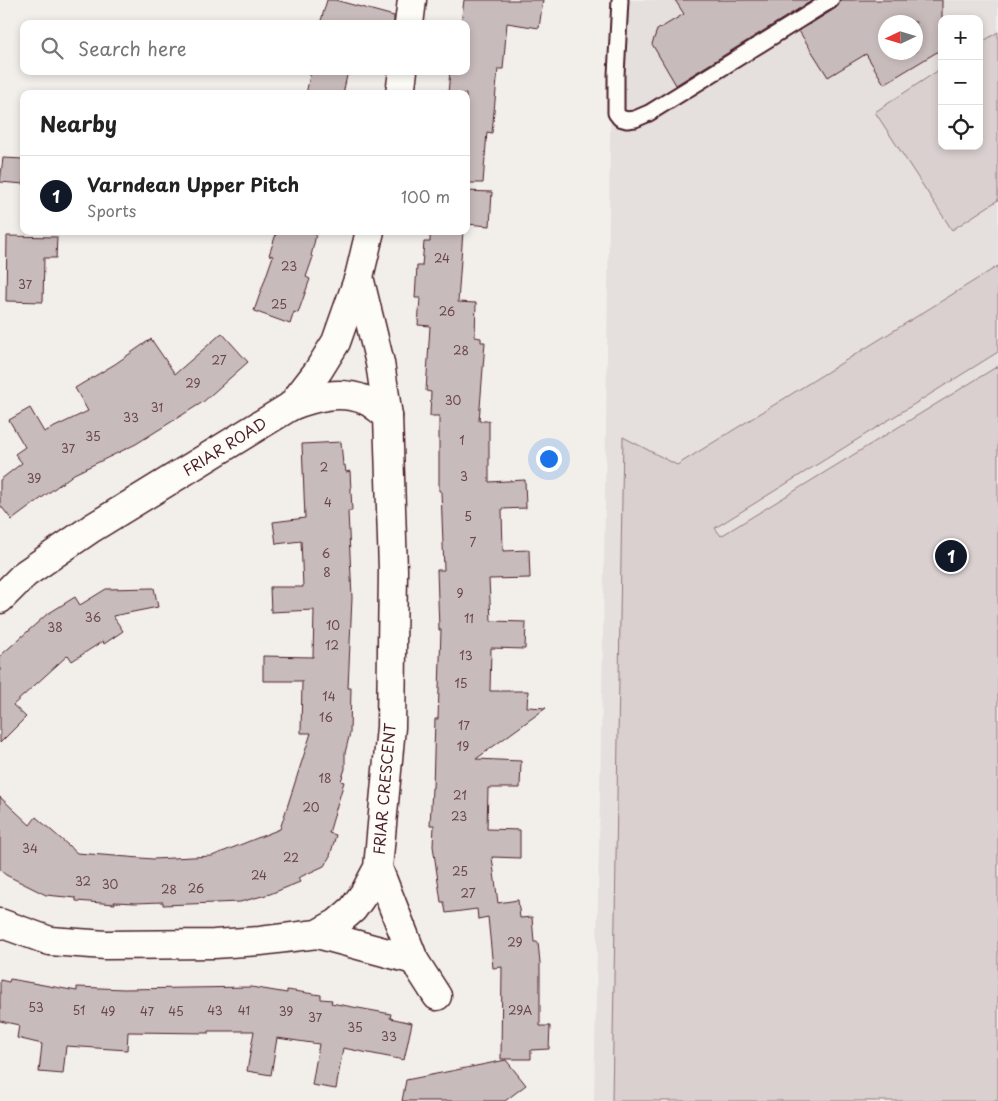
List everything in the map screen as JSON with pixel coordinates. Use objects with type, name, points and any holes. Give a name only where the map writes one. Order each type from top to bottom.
[{"type":"street","points":[[410,20],[412,0]]},
{"type":"street","points":[[401,90],[402,75]]},
{"type":"street","name":"FRIAR ROAD","points":[[0,599],[25,574],[92,528],[290,406],[318,371],[336,342],[359,277],[369,235]]},
{"type":"street","name":"FRIAR CRESCENT","points":[[0,923],[50,941],[106,945],[214,944],[260,941],[317,934],[337,923],[353,908],[365,892],[378,868],[391,727],[394,570],[388,416],[380,363],[359,277]]},
{"type":"street","points":[[290,406],[315,397],[342,395],[366,400],[388,416]]},
{"type":"street","points":[[378,868],[414,960],[437,996]]},
{"type":"street","points":[[317,934],[414,960]]},
{"type":"lane","points":[[620,0],[616,113],[620,118],[627,120],[635,119],[649,112],[831,0]]},
{"type":"shaded area","points":[[612,0],[998,0],[998,1101],[594,1101]]},
{"type":"shaded area","points":[[998,32],[998,200],[952,230],[875,112],[938,71],[938,150],[983,150],[983,41]]},
{"type":"shaded area","points":[[998,266],[998,352],[715,528],[721,536],[998,366],[998,1101],[612,1101],[623,437],[677,465]]},
{"type":"building","points":[[327,0],[335,0],[394,16],[394,20],[321,20]]},
{"type":"building","points":[[464,0],[543,0],[539,28],[507,23],[503,69],[498,69],[492,133],[487,132],[483,183],[470,183],[470,90],[448,90],[450,75],[470,75],[470,20],[462,20]]},
{"type":"building","points":[[675,0],[813,0],[676,85],[652,44],[657,30],[684,14]]},
{"type":"building","points":[[840,0],[942,0],[942,15],[938,15],[938,51],[884,84],[866,54],[828,77],[799,31],[836,8]]},
{"type":"building","points":[[310,75],[347,75],[344,90],[307,90]]},
{"type":"building","points":[[3,158],[20,159],[20,184],[0,182]]},
{"type":"building","points":[[470,191],[492,192],[490,226],[470,224]]},
{"type":"building","points":[[276,235],[316,235],[311,256],[313,257],[306,277],[310,279],[298,313],[294,312],[290,324],[254,311],[273,256],[269,255]]},
{"type":"building","points":[[430,235],[463,235],[458,302],[476,303],[475,337],[481,338],[481,342],[485,342],[479,421],[489,421],[489,482],[525,480],[526,508],[502,509],[503,551],[529,550],[530,578],[489,579],[491,621],[526,622],[525,649],[491,648],[490,691],[528,691],[527,707],[546,708],[476,759],[521,761],[520,788],[488,788],[487,829],[520,830],[520,858],[492,857],[498,903],[518,900],[520,918],[532,917],[534,942],[538,942],[540,1026],[550,1026],[549,1049],[531,1050],[531,1059],[501,1059],[502,967],[493,968],[488,917],[478,919],[477,909],[446,913],[444,902],[441,902],[433,846],[434,825],[430,825],[435,719],[438,719],[441,630],[439,630],[437,570],[444,570],[441,491],[439,491],[439,416],[430,416],[431,392],[426,391],[430,326],[418,325],[420,298],[415,298],[417,266],[422,266],[424,242],[430,242]]},
{"type":"building","points":[[7,236],[57,237],[56,258],[44,258],[43,302],[6,301]]},
{"type":"building","points":[[222,333],[248,362],[203,402],[136,444],[74,474],[12,520],[0,505],[0,480],[22,463],[15,454],[25,447],[9,420],[30,408],[44,432],[88,411],[75,388],[115,364],[151,339],[175,374]]},
{"type":"building","points":[[341,442],[343,465],[345,465],[346,472],[350,471],[352,511],[348,511],[352,598],[348,688],[351,688],[350,733],[345,753],[345,769],[341,781],[344,782],[329,833],[336,835],[330,856],[324,866],[298,878],[300,882],[270,894],[240,902],[163,905],[163,902],[114,902],[115,904],[76,901],[76,898],[46,895],[6,875],[0,870],[0,797],[30,825],[36,817],[77,853],[153,859],[212,856],[280,829],[311,733],[301,733],[302,681],[263,681],[263,656],[313,657],[314,610],[271,612],[270,587],[303,587],[301,541],[276,544],[273,522],[305,518],[302,444]]},
{"type":"building","points":[[154,588],[158,607],[113,616],[123,631],[104,644],[103,641],[72,661],[68,655],[13,705],[26,717],[0,743],[0,656],[46,615],[75,597],[80,605],[106,589]]},
{"type":"building","points":[[10,979],[77,991],[77,987],[124,989],[251,987],[287,993],[287,990],[321,995],[321,999],[332,1000],[331,1003],[391,1014],[390,1018],[412,1023],[404,1060],[343,1048],[336,1089],[312,1085],[319,1044],[277,1038],[271,1075],[247,1071],[254,1031],[209,1031],[209,1033],[128,1032],[127,1050],[66,1046],[63,1074],[39,1072],[42,1044],[17,1038],[19,1025],[0,1021],[0,980],[9,982]]},
{"type":"building","points":[[506,1060],[526,1085],[505,1101],[402,1101],[406,1080]]},
{"type":"place","name":"Varndean Upper Pitch","points":[[951,556]]}]
